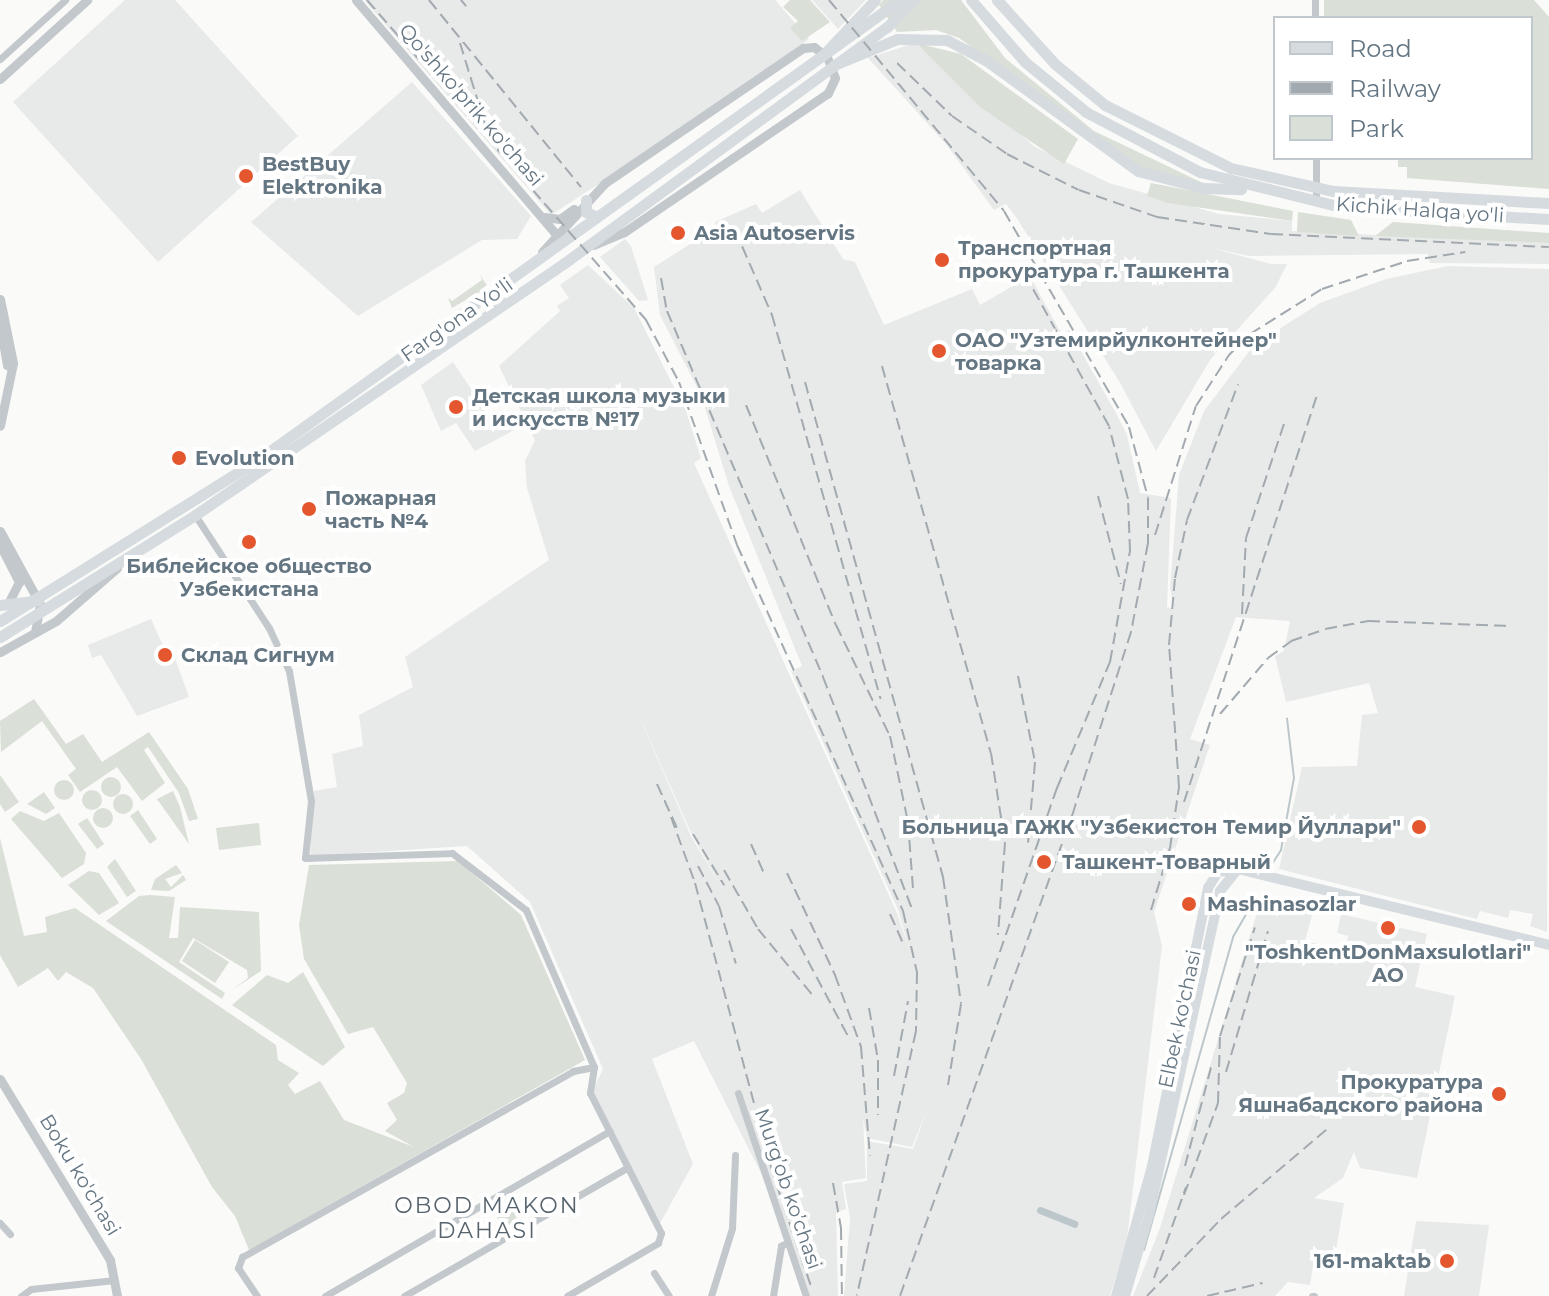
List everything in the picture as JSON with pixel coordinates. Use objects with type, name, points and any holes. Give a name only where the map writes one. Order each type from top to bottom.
[{"type":"main road","points":[[824,54],[875,0]]},
{"type":"main road","name":"Farg'ona Yo'li","points":[[0,621],[235,475],[527,270],[900,0]]},
{"type":"main road","name":"Farg'ona Yo'li","points":[[0,637],[195,515],[580,251],[621,227],[914,0]]},
{"type":"main road","name":"Kichik Halqa yo'li","points":[[971,0],[1025,62],[1098,120],[1183,165],[1257,189],[1316,202],[1549,219]]},
{"type":"main road","name":"Kichik Halqa yo'li","points":[[997,0],[1055,64],[1122,116],[1231,168],[1316,189],[1549,203]]},
{"type":"main road","points":[[834,65],[897,39],[929,36],[966,48],[1138,171],[1203,188],[1257,189]]},
{"type":"main road","points":[[586,200],[586,212],[597,217]]},
{"type":"main road","points":[[5,602],[38,600]]},
{"type":"main road","points":[[1238,869],[1549,945]]},
{"type":"main road","name":"Elbek ko'chasi","points":[[1116,1296],[1149,1181],[1208,888],[1220,870],[1238,869]]},
{"type":"main road","name":"Elbek ko'chasi","points":[[1125,1296],[1149,1215],[1221,887],[1238,869]]},
{"type":"street","points":[[0,59],[65,0]]},
{"type":"street","points":[[0,79],[87,0]]},
{"type":"street","name":"Qo'shko'prik ko'chasi","points":[[356,0],[557,235]]},
{"type":"street","points":[[527,270],[557,235],[565,218],[586,200],[803,48],[813,47],[825,56],[835,78],[828,93],[621,227]]},
{"type":"street","points":[[1316,160],[1316,202]]},
{"type":"street","points":[[543,216],[597,217]]},
{"type":"street","points":[[0,299],[13,369],[0,426]]},
{"type":"street","points":[[0,328],[7,374],[0,405]]},
{"type":"street","points":[[195,515],[269,628],[289,671],[311,801],[305,858],[446,852],[464,858],[526,910],[594,1067],[590,1093],[659,1227],[658,1243],[567,1296]]},
{"type":"street","points":[[0,531],[38,600],[41,613],[35,633]]},
{"type":"street","points":[[0,545],[19,582],[5,602]]},
{"type":"street","name":"Farg'ona Yo'li","points":[[0,652],[35,633],[133,555]]},
{"type":"street","points":[[257,1296],[238,1268],[242,1257],[573,1071],[594,1067]]},
{"type":"street","name":"Boku ko'chasi","points":[[1,1082],[105,1250],[117,1296]]},
{"type":"street","name":"Murg’ob ko’chasi","points":[[738,1093],[806,1296]]},
{"type":"street","points":[[325,1296],[610,1131]]},
{"type":"street","points":[[711,1296],[732,1228],[735,1155]]},
{"type":"street","points":[[404,1296],[628,1167]]},
{"type":"street","points":[[0,1223],[10,1234]]},
{"type":"street","points":[[773,1296],[781,1246],[788,1242]]},
{"type":"street","points":[[654,1273],[669,1296]]},
{"type":"street","points":[[21,1296],[31,1289],[115,1280]]},
{"type":"shaded area","points":[[125,0],[175,0],[298,136],[158,262],[13,102]]},
{"type":"shaded area","points":[[364,0],[775,0],[809,39],[728,100],[551,215]]},
{"type":"shaded area","points":[[812,0],[866,0],[838,29]]},
{"type":"shaded area","points":[[915,43],[1035,147],[1109,183],[1219,214],[1292,221],[1292,231],[1549,243],[1549,264],[1430,263],[1428,254],[1249,256],[1212,248],[1271,264],[1287,264],[1275,288],[1210,360],[1156,451],[1119,381],[1016,217],[1006,204],[994,210],[946,144],[868,58]]},
{"type":"shaded area","points":[[412,82],[531,216],[517,239],[482,240],[358,316],[251,222]]},
{"type":"shaded area","points":[[800,190],[843,259],[855,262],[884,325],[972,289],[980,305],[1030,276],[1062,335],[1069,330],[1116,413],[1127,435],[1140,493],[1171,498],[1167,607],[1174,609],[1170,588],[1179,475],[1204,411],[1254,345],[1320,303],[1386,279],[1448,266],[1549,269],[1547,932],[1530,926],[1533,914],[1510,910],[1508,918],[1480,911],[1477,919],[1279,869],[1302,767],[1357,766],[1362,715],[1378,713],[1369,683],[1286,702],[1275,656],[1284,651],[1290,621],[1236,617],[1190,739],[1210,745],[1154,912],[1162,946],[1127,1239],[1110,1296],[844,1296],[850,1218],[844,1184],[867,1181],[867,1141],[913,1149],[928,1107],[912,1147],[867,1138],[863,1118],[866,1178],[842,1182],[846,1209],[836,1212],[838,1296],[803,1296],[762,1175],[694,1041],[652,1059],[693,1164],[659,1225],[592,1092],[603,1069],[530,902],[467,846],[310,856],[314,791],[337,787],[332,754],[363,746],[359,715],[413,687],[405,657],[549,560],[527,488],[525,461],[535,440],[499,366],[560,311],[557,306],[569,298],[560,285],[588,265],[634,308],[686,411],[701,458],[694,463],[897,913],[910,951],[898,910],[791,671],[802,666],[729,486],[701,395],[660,315],[654,267],[717,227],[715,222],[756,204],[762,213]],"holes":[[[631,697],[692,835],[721,887],[691,836]]]},
{"type":"shaded area","points":[[625,239],[631,246],[648,300],[639,301],[600,257]]},
{"type":"shaded area","name":"Детская школа музыки и искусств №17","points":[[453,362],[497,428],[510,420],[516,429],[475,451],[456,423],[441,431],[421,385]]},
{"type":"shaded area","points":[[151,619],[165,650],[172,650],[189,697],[137,716],[101,655],[92,658],[88,645]]},
{"type":"shaded area","points":[[1274,899],[1314,908],[1305,941],[1322,945],[1346,949],[1348,936],[1337,933],[1341,914],[1427,934],[1415,987],[1455,996],[1417,1178],[1360,1168],[1354,1152],[1343,1178],[1314,1198],[1344,1203],[1334,1262],[1314,1259],[1310,1285],[1288,1282],[1275,1296],[1133,1296],[1160,1228],[1259,906]]},
{"type":"shaded area","name":"161-maktab","points":[[1416,1221],[1489,1225],[1479,1296],[1404,1296]]},
{"type":"green space","points":[[790,0],[810,0],[830,22],[802,41],[790,28],[798,21],[783,7]]},
{"type":"green space","points":[[883,0],[961,0],[1005,58],[1094,131],[1205,184],[1142,169],[959,38],[936,30],[897,32],[879,5]]},
{"type":"green space","points":[[1324,0],[1534,0],[1549,17],[1549,189],[1407,178],[1407,167],[1398,167],[1398,160],[1533,160],[1533,16],[1324,16]]},
{"type":"green space","points":[[916,43],[961,54],[1078,139],[1064,164],[980,107]]},
{"type":"green space","points":[[1151,183],[1293,211],[1292,221],[1168,203],[1147,196]]},
{"type":"green space","points":[[1298,212],[1351,220],[1359,236],[1297,232]]},
{"type":"green space","points":[[1393,222],[1549,233],[1549,243],[1375,236]]},
{"type":"green space","points":[[480,275],[488,287],[452,308],[448,298],[452,301],[482,280]]},
{"type":"green space","points":[[34,699],[66,744],[83,734],[102,762],[149,732],[188,789],[198,819],[189,821],[179,793],[148,747],[144,750],[165,783],[142,801],[117,767],[80,792],[68,775],[76,769],[42,721],[1,752],[0,721]]},
{"type":"green space","points":[[0,775],[19,802],[5,812],[0,804]]},
{"type":"green space","points":[[111,777],[118,780],[121,787],[118,794],[111,797],[104,794],[101,787],[104,780]]},
{"type":"green space","points":[[64,780],[71,783],[74,790],[71,797],[64,800],[57,797],[54,790],[57,783]]},
{"type":"green space","points":[[92,790],[99,793],[102,800],[99,807],[92,810],[85,807],[82,800],[85,793]]},
{"type":"green space","points":[[173,791],[180,807],[189,844],[157,799]]},
{"type":"green space","points":[[44,792],[55,808],[46,814],[27,804]]},
{"type":"green space","points":[[123,794],[130,797],[133,804],[130,811],[123,814],[116,811],[113,804],[116,797]]},
{"type":"green space","points":[[103,808],[110,811],[113,818],[110,825],[103,828],[96,825],[93,818],[96,811]]},
{"type":"green space","points":[[138,810],[157,839],[150,844],[130,816]]},
{"type":"green space","points":[[20,811],[44,821],[59,813],[86,853],[84,864],[62,878],[11,819]]},
{"type":"green space","points":[[87,818],[104,844],[97,849],[78,824]]},
{"type":"green space","points":[[259,823],[261,845],[219,850],[216,828]]},
{"type":"green space","points":[[0,838],[24,936],[47,932],[45,917],[75,908],[276,1045],[278,1060],[299,1073],[288,1085],[295,1094],[320,1081],[344,1120],[414,1147],[385,1131],[397,1120],[387,1103],[404,1093],[407,1083],[373,1027],[348,1034],[304,959],[299,925],[309,865],[458,861],[521,915],[585,1060],[249,1250],[235,1216],[212,1187],[141,1059],[93,988],[66,972],[58,981],[48,968],[18,987],[0,955]]},
{"type":"green space","points":[[115,859],[136,891],[127,897],[107,867]]},
{"type":"green space","points":[[176,865],[182,873],[165,879],[171,887],[183,875],[186,880],[169,891],[151,890],[155,879]]},
{"type":"green space","points":[[89,871],[99,873],[119,903],[99,915],[68,885]]},
{"type":"green space","points":[[139,896],[175,897],[169,938],[178,938],[180,907],[259,912],[261,971],[232,990],[248,978],[247,970],[193,938],[179,962],[225,993],[222,999],[106,921]]},
{"type":"green space","points":[[195,940],[229,962],[215,983],[182,961]]},
{"type":"green space","points":[[303,972],[345,1047],[323,1066],[232,1005],[267,975],[288,983]]},
{"type":"green space","points":[[507,1205],[514,1208],[517,1215],[514,1222],[507,1225],[500,1222],[497,1215],[500,1208]]},
{"type":"waterway","points":[[1272,864],[1281,850],[1294,778],[1287,718]]},
{"type":"waterway","points":[[1144,1250],[1233,937],[1252,904]]},
{"type":"waterway","points":[[1040,1210],[1074,1224]]},
{"type":"railway","points":[[367,0],[646,320],[679,382],[737,545],[903,911],[917,972],[916,1031],[857,1296]]},
{"type":"railway","points":[[429,0],[581,187]]},
{"type":"railway","points":[[461,0],[466,6]]},
{"type":"railway","points":[[829,0],[1004,211],[1129,427],[1148,498],[1148,543],[1131,632],[1074,810],[900,1296]]},
{"type":"railway","points":[[460,43],[487,131]]},
{"type":"railway","points":[[897,63],[952,116],[1007,154],[1079,190],[1157,217],[1271,234],[1549,247]]},
{"type":"railway","points":[[735,230],[772,315],[881,699]]},
{"type":"railway","points":[[1155,535],[1196,406],[1229,355],[1250,334],[1322,289],[1407,261],[1465,252]]},
{"type":"railway","points":[[661,278],[667,311],[823,677],[912,909]]},
{"type":"railway","points":[[988,986],[1057,788],[1110,662],[1130,551],[1128,499],[1109,426],[1028,280]]},
{"type":"railway","points":[[882,366],[991,753],[1005,843],[998,935]]},
{"type":"railway","points":[[805,382],[943,877],[961,1004],[948,1085]]},
{"type":"railway","points":[[1151,910],[1170,848],[1179,787],[1169,645],[1175,578],[1187,520],[1238,384]]},
{"type":"railway","points":[[1184,802],[1317,395]]},
{"type":"railway","points":[[746,405],[836,625],[890,736],[908,822],[913,888]]},
{"type":"railway","points":[[1242,614],[1246,538],[1286,418]]},
{"type":"railway","points":[[1098,496],[1121,584]]},
{"type":"railway","points":[[1220,714],[1268,658],[1291,641],[1325,629],[1368,621],[1511,626]]},
{"type":"railway","points":[[1018,676],[1035,762],[1028,843]]},
{"type":"railway","points":[[657,784],[677,828]]},
{"type":"railway","points":[[671,817],[695,883],[772,1171],[811,1286]]},
{"type":"railway","points":[[693,834],[724,885]]},
{"type":"railway","points":[[751,844],[764,873]]},
{"type":"railway","points":[[698,866],[719,906],[736,964]]},
{"type":"railway","points":[[724,870],[758,929],[814,997]]},
{"type":"railway","points":[[787,873],[835,975],[861,1047],[870,1156]]},
{"type":"railway","points":[[890,914],[904,946]]},
{"type":"railway","points":[[1184,1195],[1218,1103],[1220,1036],[1255,927]]},
{"type":"railway","points":[[791,929],[849,1038]]},
{"type":"railway","points":[[1226,1072],[1268,931]]},
{"type":"railway","points":[[894,1076],[908,1001]]},
{"type":"railway","points":[[869,1008],[878,1060],[878,1115]]},
{"type":"railway","points":[[1185,1166],[1212,1064]]},
{"type":"railway","points":[[1147,1296],[1221,1219],[1326,1130]]},
{"type":"railway","points":[[833,1183],[841,1228],[842,1296]]},
{"type":"railway","points":[[1154,1278],[1186,1187]]},
{"type":"railway","points":[[1207,1296],[1263,1283]]},
{"type":"place","name":"BestBuy Elektronika","points":[[246,176]]},
{"type":"place","name":"Asia Autoservis","points":[[678,233]]},
{"type":"place","name":"Транспортная прокуратура г. Ташкента","points":[[942,260]]},
{"type":"place","name":"ОАО \"Узтемирйулконтейнер\" товарка","points":[[939,351]]},
{"type":"place","name":"Детская школа музыки и искусств №17","points":[[456,407]]},
{"type":"place","name":"Evolution","points":[[179,458]]},
{"type":"place","name":"Пожарная часть №4","points":[[309,509]]},
{"type":"place","name":"Библейское общество Узбекистана","points":[[249,542]]},
{"type":"place","name":"Склад Сигнум","points":[[165,655]]},
{"type":"place","name":"Больница ГАЖК \"Узбекистон Темир Йуллари\"","points":[[1419,827]]},
{"type":"place","name":"Ташкент-Товарный","points":[[1044,862]]},
{"type":"place","name":"Mashinasozlar","points":[[1189,904]]},
{"type":"place","name":"\"ToshkentDonMaxsulotlari\" AO","points":[[1388,928]]},
{"type":"place","name":"Прокуратура Яшнабадского района","points":[[1499,1094]]},
{"type":"place","name":"161-maktab","points":[[1447,1261]]},
{"type":"district","name":"OBOD MAKON DAHASI","points":[[487,1218]]}]
